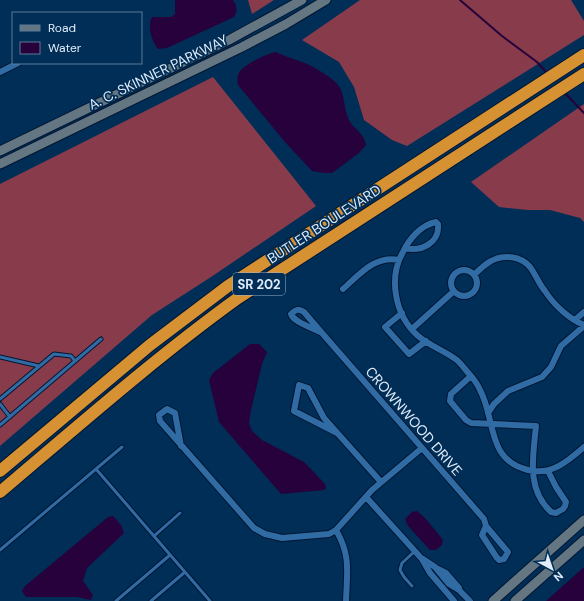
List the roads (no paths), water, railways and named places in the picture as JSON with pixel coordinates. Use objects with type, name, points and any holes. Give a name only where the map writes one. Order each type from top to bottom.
[{"type":"highway","name":"BUTLER BOULEVARD","points":[[0,471],[144,350],[208,300],[248,272],[581,57]]},
{"type":"highway","name":"BUTLER BOULEVARD","points":[[0,492],[160,357],[233,302],[584,74]]},
{"type":"main road","name":"A. C. SKINNER PARKWAY","points":[[0,151],[234,37],[302,0]]},
{"type":"main road","name":"A. C. SKINNER PARKWAY","points":[[0,164],[242,48],[326,0]]},
{"type":"main road","points":[[493,601],[584,520]]},
{"type":"main road","points":[[515,601],[584,540]]},
{"type":"street","points":[[0,72],[16,64]]},
{"type":"street","points":[[405,248],[417,249],[423,248],[429,244],[436,236],[438,224],[436,222],[431,223],[424,228],[411,239],[405,248],[399,260],[395,279],[396,297],[402,313],[412,329],[459,362],[481,390],[494,438],[504,456],[518,467],[532,471],[548,470],[564,463],[584,447]]},
{"type":"street","points":[[474,275],[495,259],[510,257],[520,260],[530,267],[546,293],[553,301],[575,320],[584,325],[561,346],[551,367],[542,377],[508,392],[494,404],[488,413]]},
{"type":"street","points":[[343,289],[368,266],[391,258],[399,260]]},
{"type":"street","points":[[467,270],[474,275],[477,283],[474,292],[466,296],[462,296],[454,291],[451,284],[453,276],[456,273],[467,270]]},
{"type":"street","points":[[412,329],[454,291]]},
{"type":"street","name":"CROWNWOOD DRIVE","points":[[322,333],[310,326],[298,322],[291,314],[297,310],[304,312],[484,519],[486,526],[507,549],[508,552],[504,559],[499,560],[497,558],[482,535],[486,526]]},
{"type":"street","points":[[575,320],[584,312]]},
{"type":"street","points":[[402,313],[385,327],[409,354],[426,340]]},
{"type":"street","points":[[471,376],[451,394],[450,401],[468,422],[471,423],[536,426],[532,471],[534,482],[540,498],[551,512],[556,513],[565,506],[566,502],[556,487],[548,470]]},
{"type":"street","points":[[337,433],[294,411],[299,385],[308,388],[324,418],[381,482]]},
{"type":"street","points":[[181,446],[175,412],[167,409],[160,415],[160,421],[181,446],[254,528],[265,534],[282,538],[329,534],[336,530],[381,482],[422,448]]},
{"type":"street","points":[[366,497],[422,559],[430,573],[454,601]]},
{"type":"street","points":[[336,530],[343,543],[347,558],[346,601]]},
{"type":"street","points":[[422,559],[446,573],[470,601]]},
{"type":"lane","points":[[0,425],[100,339]]},
{"type":"lane","points":[[0,399],[54,354],[71,356],[75,361]]},
{"type":"lane","points":[[0,357],[39,366]]},
{"type":"lane","points":[[0,404],[10,417]]},
{"type":"lane","points":[[0,550],[122,447]]},
{"type":"lane","points":[[96,469],[210,601]]},
{"type":"lane","points":[[154,536],[180,513]]},
{"type":"lane","points":[[412,586],[400,570],[402,563],[415,551]]},
{"type":"lane","points":[[116,601],[170,555]]},
{"type":"lane","points":[[151,601],[185,572]]},
{"type":"water","points":[[175,0],[233,0],[236,6],[235,15],[234,17],[167,48],[158,49],[150,29],[152,17],[171,17],[175,14]]},
{"type":"water","points":[[276,52],[311,66],[338,84],[342,92],[349,120],[365,141],[366,145],[359,153],[332,173],[312,171],[285,142],[238,85],[238,75],[244,67],[257,59]]},
{"type":"water","points":[[250,344],[259,344],[267,352],[262,364],[251,410],[249,423],[252,431],[262,440],[304,462],[325,484],[326,488],[324,490],[281,494],[219,422],[209,380],[213,373]]},
{"type":"water","points":[[417,511],[426,519],[443,540],[442,545],[436,550],[430,550],[408,526],[405,519],[412,512]]},
{"type":"water","points":[[113,516],[121,525],[124,533],[87,568],[83,581],[93,595],[91,600],[77,597],[26,597],[22,591],[25,586],[108,517]]},
{"type":"water","points":[[584,567],[584,601],[546,601]]},
{"type":"waterway","points":[[460,0],[502,36],[537,62],[548,74]]},
{"type":"waterway","points":[[564,92],[584,113]]}]
